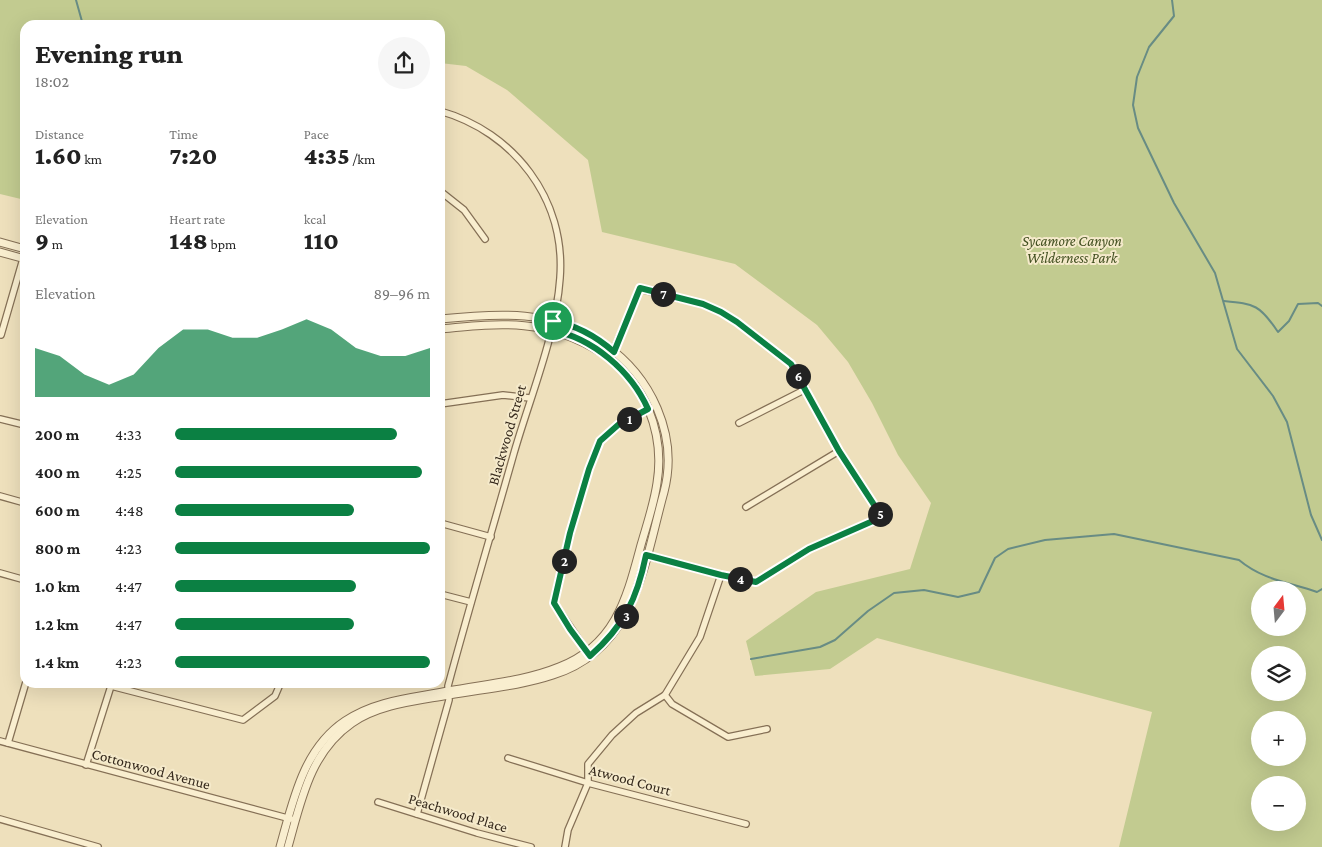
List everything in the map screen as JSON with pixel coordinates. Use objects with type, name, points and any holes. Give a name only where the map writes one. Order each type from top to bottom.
[{"type":"street","name":"Blackwood Street","points":[[417,814],[471,602],[551,330],[560,277],[557,231],[540,186],[523,162],[499,140],[471,122],[445,113]]},
{"type":"street","points":[[445,195],[464,210],[485,239]]},
{"type":"street","points":[[0,242],[20,252]]},
{"type":"street","points":[[0,252],[20,254]]},
{"type":"street","points":[[1,335],[20,271]]},
{"type":"street","points":[[612,355],[640,288],[703,304],[737,322],[791,364],[839,451],[882,517],[809,549],[756,582],[721,575],[643,554]]},
{"type":"street","points":[[445,319],[507,313],[553,321],[595,338],[612,355]]},
{"type":"street","points":[[280,847],[314,765],[330,743],[350,724],[387,708],[449,693],[552,676],[607,642],[624,620],[634,599],[643,554],[667,474],[666,434],[652,408],[641,378],[625,359],[551,330],[506,323],[445,329]]},
{"type":"street","points":[[739,423],[806,389]]},
{"type":"street","points":[[445,403],[504,395],[530,398]]},
{"type":"street","points":[[588,653],[554,603],[570,533],[589,469],[600,441],[618,425],[652,408]]},
{"type":"street","points":[[0,419],[20,424]]},
{"type":"street","points":[[746,507],[839,451]]},
{"type":"street","points":[[0,496],[20,502]]},
{"type":"street","points":[[445,524],[491,537]]},
{"type":"street","points":[[0,573],[20,579]]},
{"type":"street","points":[[564,847],[568,830],[588,783],[588,764],[612,735],[636,713],[665,695],[700,637],[721,575]]},
{"type":"street","points":[[445,595],[471,602]]},
{"type":"street","points":[[8,743],[24,688]]},
{"type":"street","points":[[86,765],[110,688]]},
{"type":"street","points":[[119,688],[243,720],[275,696],[278,688]]},
{"type":"street","points":[[665,695],[672,704],[728,737],[767,729]]},
{"type":"street","name":"Cottonwood Avenue","points":[[0,741],[292,819]]},
{"type":"street","name":"Atwood Court","points":[[508,758],[588,783],[746,824]]},
{"type":"street","name":"Peachwood Place","points":[[378,802],[477,834],[531,847]]},
{"type":"street","points":[[288,847],[292,819]]},
{"type":"street","points":[[0,820],[78,845],[98,847]]},
{"type":"green space","name":"Sycamore Canyon Wilderness Park","points":[[0,0],[1322,0],[1322,847],[1119,847],[1152,712],[877,638],[830,669],[755,676],[746,641],[816,592],[910,569],[931,503],[898,455],[872,403],[848,362],[817,325],[735,264],[602,232],[588,160],[507,90],[466,66],[445,64],[445,20],[20,20],[20,199],[0,194]]},
{"type":"waterway","points":[[76,0],[82,20]]},
{"type":"waterway","points":[[1172,0],[1174,16],[1149,47],[1137,77],[1133,105],[1138,128],[1174,203],[1215,273],[1237,349],[1273,396],[1287,422],[1311,515],[1322,540]]},
{"type":"waterway","points":[[1224,301],[1243,303],[1256,308],[1266,316],[1278,332],[1289,321],[1298,304],[1318,303],[1322,306]]},
{"type":"waterway","points":[[751,659],[820,647],[835,640],[868,611],[894,593],[924,590],[958,597],[979,592],[995,558],[1008,549],[1045,540],[1114,534],[1239,560],[1257,572],[1276,580],[1317,592],[1322,589]]},
{"type":"route","points":[[640,288],[703,304],[721,312],[737,322],[791,364],[839,451],[882,517],[809,549],[756,582],[721,575],[646,555],[634,599],[624,620],[607,642],[590,656],[554,603],[570,533],[589,469],[600,441],[618,425],[648,409],[634,384],[624,371],[590,346],[558,331],[551,330],[553,321],[568,325],[595,338],[614,352],[640,288]]}]
